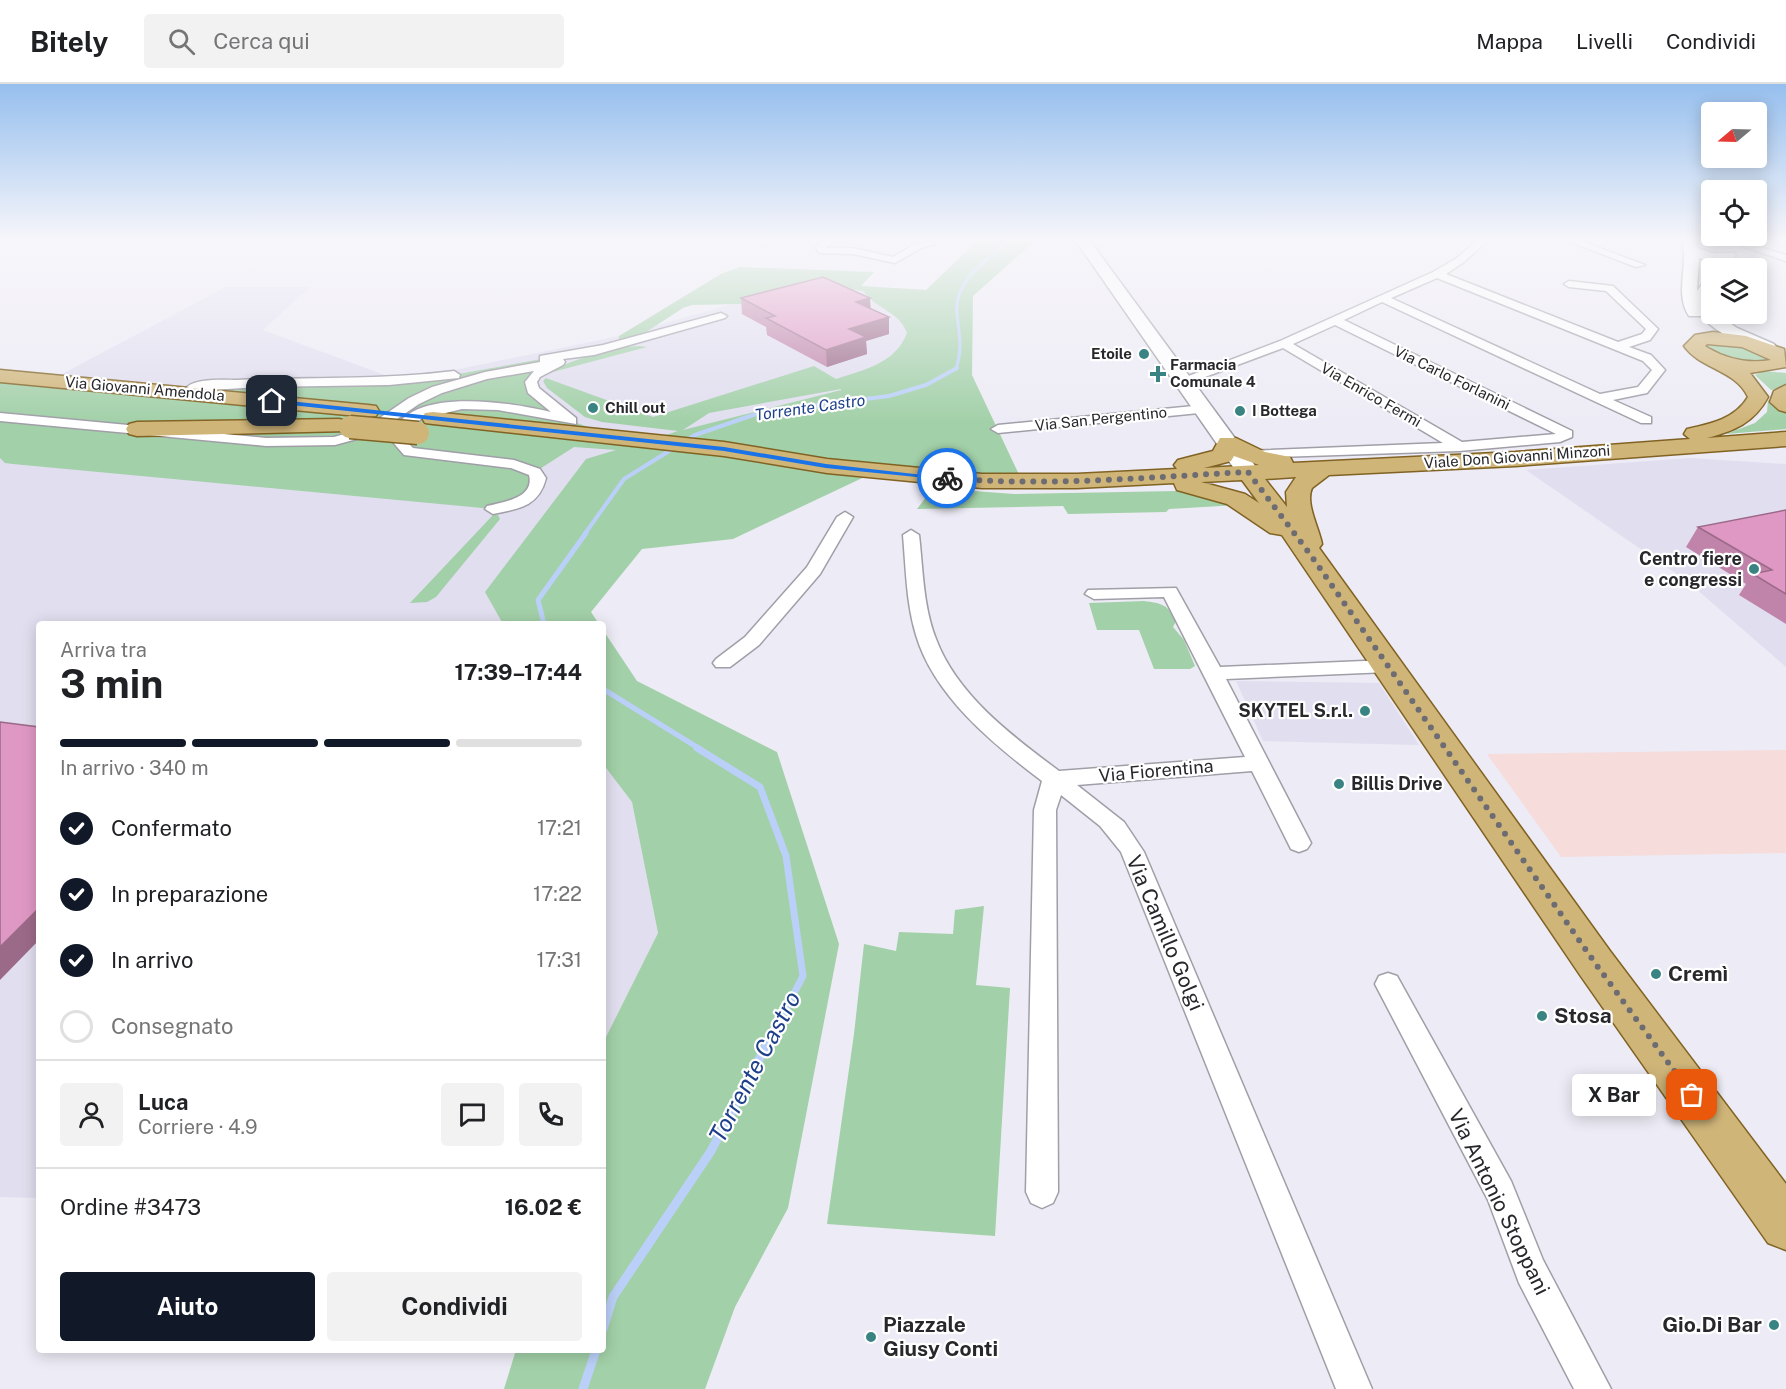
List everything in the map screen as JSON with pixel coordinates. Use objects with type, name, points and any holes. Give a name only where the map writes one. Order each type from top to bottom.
[{"type":"main road","points":[[1127,302],[1228,443],[1253,460],[1310,554],[1595,963],[1774,1191],[1786,1225]]},
{"type":"main road","points":[[1689,302],[1707,332],[1704,347]]},
{"type":"main road","points":[[1719,324],[1776,359]]},
{"type":"main road","points":[[1738,324],[1776,359]]},
{"type":"main road","points":[[1704,347],[1727,363],[1776,359]]},
{"type":"main road","points":[[1595,452],[1622,443],[1716,430],[1748,414],[1758,397],[1757,392],[1741,376],[1704,347]]},
{"type":"main road","points":[[1776,359],[1752,370],[1751,375],[1784,400]]},
{"type":"main road","name":"Via Giovanni Amendola","points":[[0,376],[382,406],[425,425]]},
{"type":"main road","points":[[59,381],[194,387]]},
{"type":"main road","name":"Via Giovanni Amendola","points":[[0,396],[345,426],[425,425],[982,482],[1124,478],[1253,460]]},
{"type":"main road","points":[[571,421],[617,444]]},
{"type":"main road","points":[[137,429],[345,426]]},
{"type":"main road","name":"Viale Don Giovanni Minzoni","points":[[1253,460],[1326,467],[1786,439]]},
{"type":"main road","points":[[1124,478],[1217,459],[1226,453],[1228,443]]},
{"type":"main road","points":[[1595,452],[1639,456],[1725,454],[1786,459]]},
{"type":"main road","points":[[1310,554],[1308,532],[1296,493],[1299,484],[1326,467]]},
{"type":"main road","points":[[1124,478],[1172,482],[1213,491],[1236,499],[1274,523],[1310,554]]},
{"type":"street","points":[[1184,380],[1284,344],[1374,302]]},
{"type":"street","points":[[1391,302],[1646,420]]},
{"type":"street","points":[[1507,302],[1647,358],[1659,370],[1641,390],[1600,398]]},
{"type":"street","points":[[1619,346],[1646,337],[1652,329],[1624,302]]},
{"type":"street","points":[[194,387],[348,391],[382,406],[422,396],[485,375],[559,362],[721,316]]},
{"type":"street","name":"Via Carlo Forlanini","points":[[1336,321],[1567,434],[1560,438],[1459,447]]},
{"type":"street","name":"Via Enrico Fermi","points":[[1284,344],[1459,447]]},
{"type":"street","points":[[194,387],[230,383],[405,381],[602,348]]},
{"type":"street","points":[[559,362],[535,375],[531,382],[533,390],[571,421]]},
{"type":"street","points":[[493,509],[522,504],[536,486],[538,478],[535,472],[514,464],[409,452],[398,440],[402,428],[412,419],[427,412],[475,403],[498,405],[571,421]]},
{"type":"street","points":[[0,417],[266,442],[312,443],[362,435],[382,406]]},
{"type":"street","name":"Via San Pergentino","points":[[998,429],[1204,409]]},
{"type":"street","points":[[1253,460],[1459,447]]},
{"type":"street","points":[[723,663],[753,641],[765,623],[814,570],[845,517]]},
{"type":"street","name":"Via Camillo Golgi","points":[[911,535],[926,638],[937,663],[954,689],[1054,779],[1097,811],[1124,837],[1140,869],[1354,1389]]},
{"type":"street","points":[[1094,594],[1170,592],[1215,673],[1257,763],[1299,843]]},
{"type":"street","points":[[1215,673],[1388,666]]},
{"type":"street","name":"Via Fiorentina","points":[[1054,779],[1257,763]]},
{"type":"street","points":[[1042,1192],[1041,1085],[1045,810],[1054,779]]},
{"type":"street","name":"Via Antonio Stoppani","points":[[1388,984],[1500,1192],[1531,1271],[1593,1389]]},
{"type":"shaded area","points":[[198,302],[294,302],[263,330],[401,381],[619,336],[739,302],[927,302],[930,358],[907,373],[680,431],[486,592],[501,621],[36,621],[36,1198],[0,1197],[0,407]]},
{"type":"shaded area","points":[[1690,458],[1786,464],[1786,667],[1687,581],[1526,470]]},
{"type":"shaded area","points":[[1236,681],[1379,683],[1419,745],[1263,741]]},
{"type":"shaded area","points":[[1786,750],[1786,853],[1561,857],[1487,754]]},
{"type":"shaded area","points":[[606,768],[632,802],[658,933],[606,1037]]},
{"type":"green space","points":[[675,302],[747,302],[692,305],[683,308],[643,334],[619,340],[619,336]]},
{"type":"green space","points":[[875,302],[973,302],[972,375],[1022,481],[875,472],[733,539],[642,549],[591,612],[597,621],[501,621],[485,592],[586,459],[616,450],[574,447],[535,472],[522,503],[493,509],[13,464],[5,463],[0,458],[0,376],[194,387],[442,377],[602,348],[559,362],[531,382],[571,421],[648,441],[678,431],[602,422],[585,417],[547,388],[543,381],[546,378],[653,417],[814,366],[836,379],[878,364],[895,352],[902,343],[907,333],[903,326],[899,320]],"holes":[[[841,389],[841,390],[683,430],[709,413]]]},
{"type":"green space","points":[[1729,342],[1769,356],[1769,359],[1762,362],[1745,363],[1720,355],[1706,346]]},
{"type":"green space","points":[[640,346],[647,347],[545,374],[591,355]]},
{"type":"green space","points":[[1764,371],[1786,373],[1786,386],[1771,390],[1755,375]]},
{"type":"green space","points":[[1768,400],[1786,411],[1786,429],[1726,434],[1755,423],[1767,412]]},
{"type":"green space","points":[[933,488],[1014,494],[1176,491],[1195,493],[1238,505],[1169,509],[1166,512],[1068,514],[1063,506],[917,509]]},
{"type":"green space","points":[[493,515],[498,515],[500,519],[436,597],[427,602],[410,603]]},
{"type":"green space","points":[[1144,601],[1160,604],[1170,611],[1176,621],[1173,627],[1184,640],[1195,666],[1190,669],[1154,669],[1139,630],[1097,630],[1089,603]]},
{"type":"green space","points":[[606,634],[637,681],[777,752],[839,944],[788,1208],[735,1307],[705,1389],[504,1389],[515,1353],[606,1353],[606,1037],[658,933],[632,802],[606,768]]},
{"type":"green space","points":[[984,906],[976,985],[1010,988],[995,1236],[827,1224],[854,1034],[864,944],[896,951],[899,932],[953,934],[955,910]]},
{"type":"building","points":[[748,302],[856,302],[889,317],[849,329],[866,337],[826,350],[766,318],[775,316]]},
{"type":"building","points":[[1786,510],[1786,594],[1753,574],[1772,570],[1698,527]]},
{"type":"building","points":[[0,722],[36,727],[36,911],[0,947]]},
{"type":"waterway","name":"Torrente Castro","points":[[956,368],[960,348],[957,302]]},
{"type":"waterway","name":"Torrente Castro","points":[[584,535],[624,479],[695,435],[762,412],[889,396],[926,385],[956,368]]},
{"type":"waterway","name":"Torrente Castro","points":[[543,621],[538,600],[586,533]]},
{"type":"waterway","name":"Torrente Castro","points":[[606,691],[700,749]]},
{"type":"waterway","name":"Torrente Castro","points":[[697,748],[760,787],[786,856],[803,976],[776,1028]]},
{"type":"waterway","name":"Torrente Castro","points":[[606,1319],[613,1297],[711,1151],[776,1027]]},
{"type":"waterway","name":"Torrente Castro","points":[[583,1389],[595,1353]]},
{"type":"way so far","points":[[947,478],[982,482],[1077,481],[1248,472],[1310,554],[1458,769],[1595,963],[1692,1095]]},
{"type":"place","name":"Etoile","points":[[1144,354]]},
{"type":"place","name":"Farmacia Comunale 4","points":[[1158,374]]},
{"type":"place","name":"Chill out","points":[[593,408]]},
{"type":"place","name":"I Bottega","points":[[1240,411]]},
{"type":"place","name":"Centro fiere e congressi","points":[[1754,569]]},
{"type":"place","name":"SKYTEL S.r.l.","points":[[1365,711]]},
{"type":"place","name":"Billis Drive","points":[[1339,784]]},
{"type":"place","name":"Cremì","points":[[1656,974]]},
{"type":"place","name":"Stosa","points":[[1542,1016]]},
{"type":"place","name":"X Bar","points":[[1692,1095]]},
{"type":"place","name":"Gio.Di Bar","points":[[1774,1325]]},
{"type":"place","name":"Piazzale Giusy Conti","points":[[871,1337]]},
{"type":"route","points":[[272,401],[724,449],[826,466],[947,478]]}]
